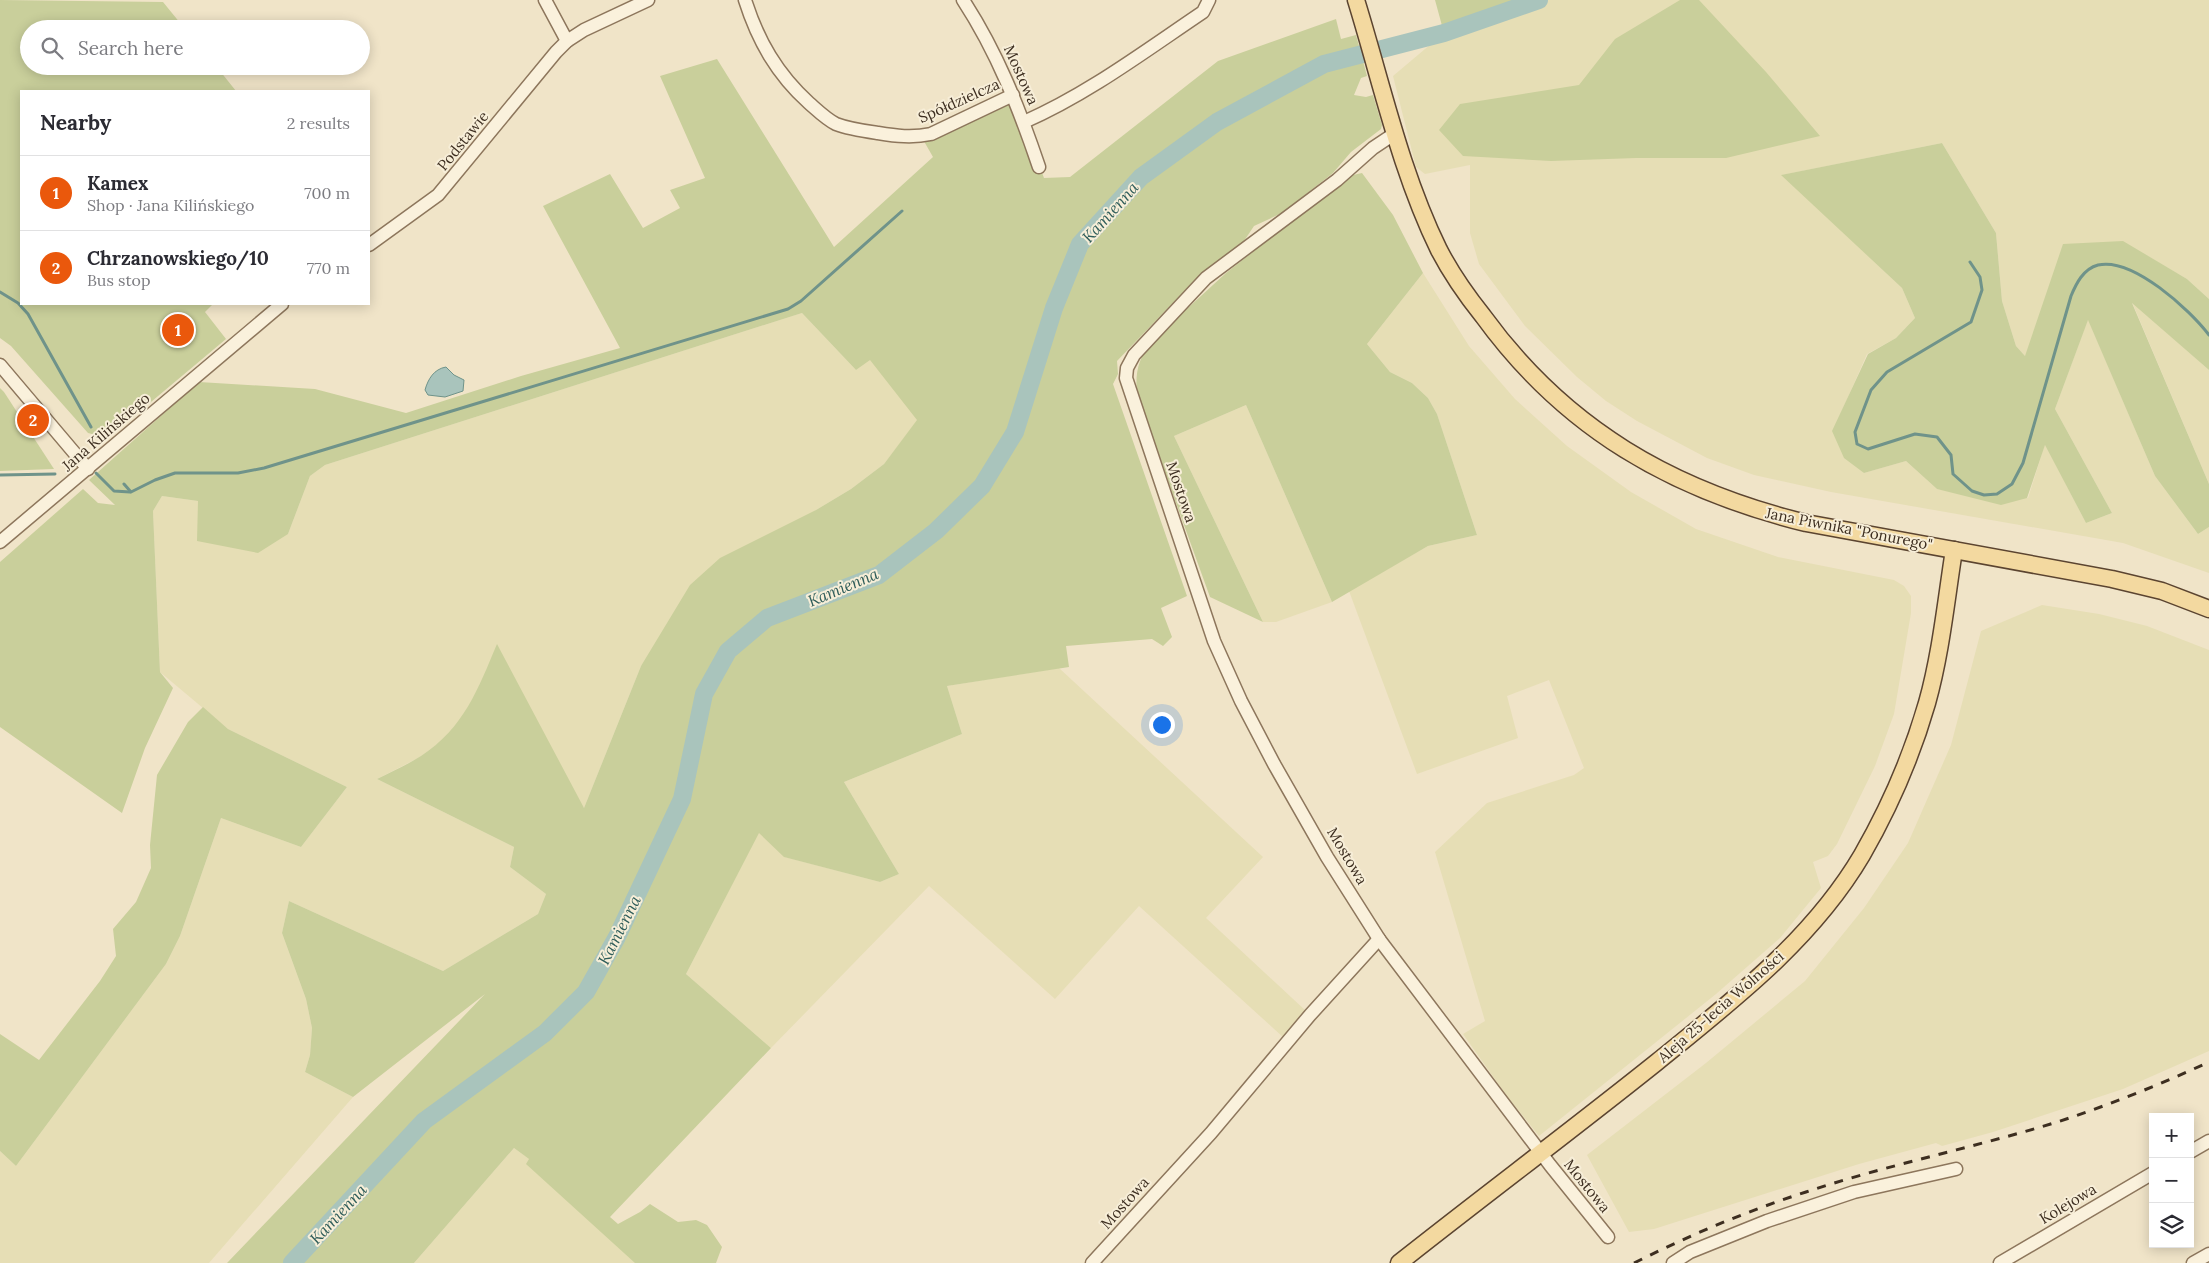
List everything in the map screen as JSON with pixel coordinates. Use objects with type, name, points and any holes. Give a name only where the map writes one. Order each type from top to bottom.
[{"type":"main road","name":"Jana Piwnika \"Ponurego\"","points":[[1357,6],[1394,134],[1413,187],[1440,251],[1468,296],[1498,337],[1548,391],[1593,428],[1649,464],[1685,483],[1735,504],[1806,523],[2112,579],[2162,591],[2209,608]]},
{"type":"main road","name":"Aleja 25-lecia Wolności","points":[[1399,1263],[1542,1154],[1726,1007],[1780,958],[1833,898],[1877,827],[1918,733],[1940,644],[1954,550]]},
{"type":"street","points":[[545,0],[567,41],[648,0]]},
{"type":"street","name":"Spółdzielcza","points":[[745,0],[756,32],[776,66],[803,97],[824,116],[837,124],[891,135],[921,136],[931,134],[1013,95]]},
{"type":"street","name":"Mostowa","points":[[963,0],[983,31],[1013,95],[1039,167]]},
{"type":"street","points":[[1024,122],[1055,108],[1107,76],[1203,12],[1209,0]]},
{"type":"street","name":"Podstawie","points":[[370,244],[438,195],[567,41]]},
{"type":"street","name":"Mostowa","points":[[1394,134],[1373,148],[1337,180],[1206,278],[1134,355],[1127,368],[1126,378],[1211,632],[1226,670],[1327,857],[1379,939],[1608,1238]]},
{"type":"street","name":"Jana Kilińskiego","points":[[0,542],[281,305]]},
{"type":"street","points":[[0,365],[88,469]]},
{"type":"street","name":"Mostowa","points":[[1092,1263],[1211,1133],[1310,1015],[1379,939]]},
{"type":"street","points":[[2194,1150],[2209,1141]]},
{"type":"street","points":[[1673,1263],[1690,1252],[1767,1221],[1854,1192],[1956,1169]]},
{"type":"street","name":"Kolejowa","points":[[2000,1263],[2149,1175]]},
{"type":"street","points":[[2193,1263],[2209,1254]]},
{"type":"shaded area","points":[[1539,0],[2209,0],[2209,299],[2187,279],[2123,242],[2025,356],[2016,346],[2002,301],[1996,233],[1942,143],[1782,175],[1902,288],[1915,318],[1896,338],[1867,354],[1833,431],[1864,473],[1906,461],[1937,489],[2028,498],[2045,444],[2086,523],[2112,513],[2055,409],[2088,319],[2155,476],[2198,534],[2209,527],[2209,573],[2123,543],[1831,492],[1754,475],[1707,458],[1637,421],[1606,401],[1577,377],[1525,326],[1479,264],[1470,233],[1470,165],[1425,174],[1416,167],[1393,76],[1444,33]]},
{"type":"shaded area","points":[[1423,273],[1469,346],[1515,399],[1567,446],[1631,492],[1696,529],[1778,557],[1894,580],[1904,586],[1911,596],[1911,613],[1894,714],[1875,766],[1837,844],[1828,856],[1813,862],[1821,888],[1780,938],[1716,994],[1539,1136],[1506,1095],[1463,1034],[1485,1021],[1435,852],[1487,803],[1574,775],[1584,768],[1549,680],[1507,696],[1518,738],[1417,774],[1349,591],[1428,546],[1477,535],[1437,414],[1428,398],[1412,383],[1390,372],[1367,344]]},
{"type":"shaded area","points":[[2132,302],[2209,370],[2209,484]]},
{"type":"shaded area","points":[[802,313],[856,370],[870,359],[918,420],[884,464],[851,489],[816,510],[641,666],[584,808],[479,687],[463,717],[444,739],[420,757],[377,779],[514,847],[510,867],[546,894],[538,914],[443,971],[289,901],[282,933],[306,999],[312,1028],[310,1055],[305,1072],[353,1097],[209,1263],[0,1263],[0,1151],[16,1166],[166,964],[180,936],[221,818],[301,847],[347,787],[228,729],[160,672],[153,511],[162,496],[198,501],[288,534],[310,476],[325,465]]},
{"type":"shaded area","points":[[1246,405],[1332,602],[1276,622],[1263,622],[1174,436]]},
{"type":"shaded area","points":[[2042,605],[2099,614],[2147,626],[2209,650],[2209,1051],[2123,1089],[1993,1132],[1942,1146],[1936,1143],[1859,1164],[1654,1229],[1629,1232],[1587,1155],[1706,1063],[1805,981],[1864,908],[1908,843],[1951,745],[1981,631]]},
{"type":"shaded area","points":[[1059,668],[1263,857],[1206,918],[1306,1011],[1284,1038],[1139,906],[1055,999],[929,886],[771,1048],[686,974],[759,832],[785,857],[880,882],[899,874],[844,782],[962,734],[947,686]]},
{"type":"shaded area","points":[[514,1148],[609,1217],[663,1263],[414,1263]]},
{"type":"green space","points":[[0,0],[163,2],[178,20],[20,20],[20,75],[223,75],[235,90],[20,90],[20,305],[212,305],[205,312],[226,339],[108,438],[88,433],[11,346],[0,338]]},
{"type":"green space","points":[[1435,0],[1539,0],[1444,33]]},
{"type":"green space","points":[[1680,0],[1699,0],[1766,72],[1820,136],[1726,158],[1636,158],[1551,161],[1463,156],[1439,130],[1460,104],[1579,85],[1615,39]]},
{"type":"green space","points":[[1336,19],[1341,39],[1356,35],[1367,76],[1361,78],[1354,95],[1366,97],[1373,95],[1382,125],[1381,129],[1351,152],[1333,173],[1282,213],[1254,226],[1244,241],[1193,282],[1117,361],[1118,374],[1113,384],[1187,596],[1161,608],[1172,637],[1163,646],[1152,639],[1066,646],[1069,667],[947,686],[962,734],[844,782],[899,874],[880,882],[784,857],[759,833],[686,974],[771,1048],[610,1217],[618,1224],[650,1204],[678,1222],[696,1220],[707,1225],[722,1247],[716,1263],[635,1263],[526,1164],[529,1159],[514,1148],[414,1263],[227,1263],[485,994],[353,1097],[305,1072],[310,1055],[312,1028],[306,999],[282,933],[289,901],[443,971],[538,914],[546,894],[510,867],[514,847],[377,779],[421,756],[448,733],[459,720],[476,692],[497,644],[584,808],[641,666],[690,585],[720,558],[816,510],[851,489],[884,464],[917,420],[870,360],[856,370],[802,313],[325,465],[310,476],[288,534],[258,553],[197,541],[198,501],[162,496],[153,511],[160,672],[173,688],[145,748],[122,813],[0,727],[0,562],[83,489],[98,503],[115,505],[89,480],[199,382],[315,389],[406,413],[521,376],[620,348],[543,206],[610,174],[643,228],[680,208],[670,190],[705,178],[660,76],[717,59],[834,247],[933,157],[921,136],[1013,95],[1044,178],[1070,177],[1218,61]]},
{"type":"green space","points":[[1942,143],[1996,233],[2002,301],[2016,346],[2025,356],[2063,244],[2123,241],[2187,279],[2209,299],[2209,370],[2132,303],[2209,484],[2209,527],[2198,534],[2155,476],[2088,320],[2055,409],[2112,513],[2086,523],[2045,445],[2027,498],[2001,505],[1937,489],[1906,461],[1864,473],[1844,458],[1832,431],[1868,354],[1896,338],[1915,318],[1902,288],[1781,175]]},
{"type":"green space","points":[[1362,173],[1393,215],[1423,273],[1367,344],[1390,372],[1412,383],[1428,398],[1437,414],[1477,535],[1428,546],[1332,602],[1246,405],[1174,436],[1263,622],[1210,597],[1137,395],[1138,366],[1143,354],[1152,341],[1226,273],[1349,176]]},
{"type":"green space","points":[[0,388],[4,392],[54,469],[0,471]]},
{"type":"green space","points":[[203,707],[228,729],[347,787],[301,847],[221,818],[180,936],[166,964],[16,1166],[0,1151],[0,1034],[39,1060],[100,981],[116,956],[113,929],[136,902],[151,868],[150,845],[157,775],[188,722]]},
{"type":"water","points":[[446,367],[454,375],[464,380],[463,391],[445,397],[428,395],[425,390],[430,378],[435,372]]},
{"type":"waterway","name":"Kamienna","points":[[292,1263],[424,1121],[545,1033],[586,992],[617,937],[682,799],[704,694],[728,651],[767,618],[879,575],[936,531],[982,486],[1015,432],[1054,308],[1080,244],[1141,177],[1217,122],[1324,64],[1444,33],[1539,0]]},
{"type":"waterway","points":[[124,484],[131,492],[155,480],[175,473],[238,473],[264,468],[788,309],[801,301],[902,211]]},
{"type":"waterway","points":[[1970,262],[1980,277],[1982,290],[1971,322],[1887,372],[1871,390],[1855,432],[1857,444],[1868,449],[1915,434],[1937,437],[1951,455],[1953,474],[1972,491],[1984,495],[1997,494],[2012,484],[2023,463],[2071,296],[2078,282],[2088,270],[2098,265],[2112,265],[2127,269],[2143,277],[2160,288],[2189,312],[2209,335]]},
{"type":"waterway","points":[[0,292],[18,303],[28,314],[91,427]]},
{"type":"waterway","points":[[96,473],[114,491],[130,492]]},
{"type":"waterway","points":[[0,475],[55,474]]},
{"type":"railway","points":[[1634,1263],[1719,1224],[1784,1199],[1867,1173],[2054,1123],[2133,1095],[2209,1062]]},
{"type":"place","name":"Kamex","points":[[178,330]]},
{"type":"place","name":"Chrzanowskiego/10","points":[[33,420]]}]
